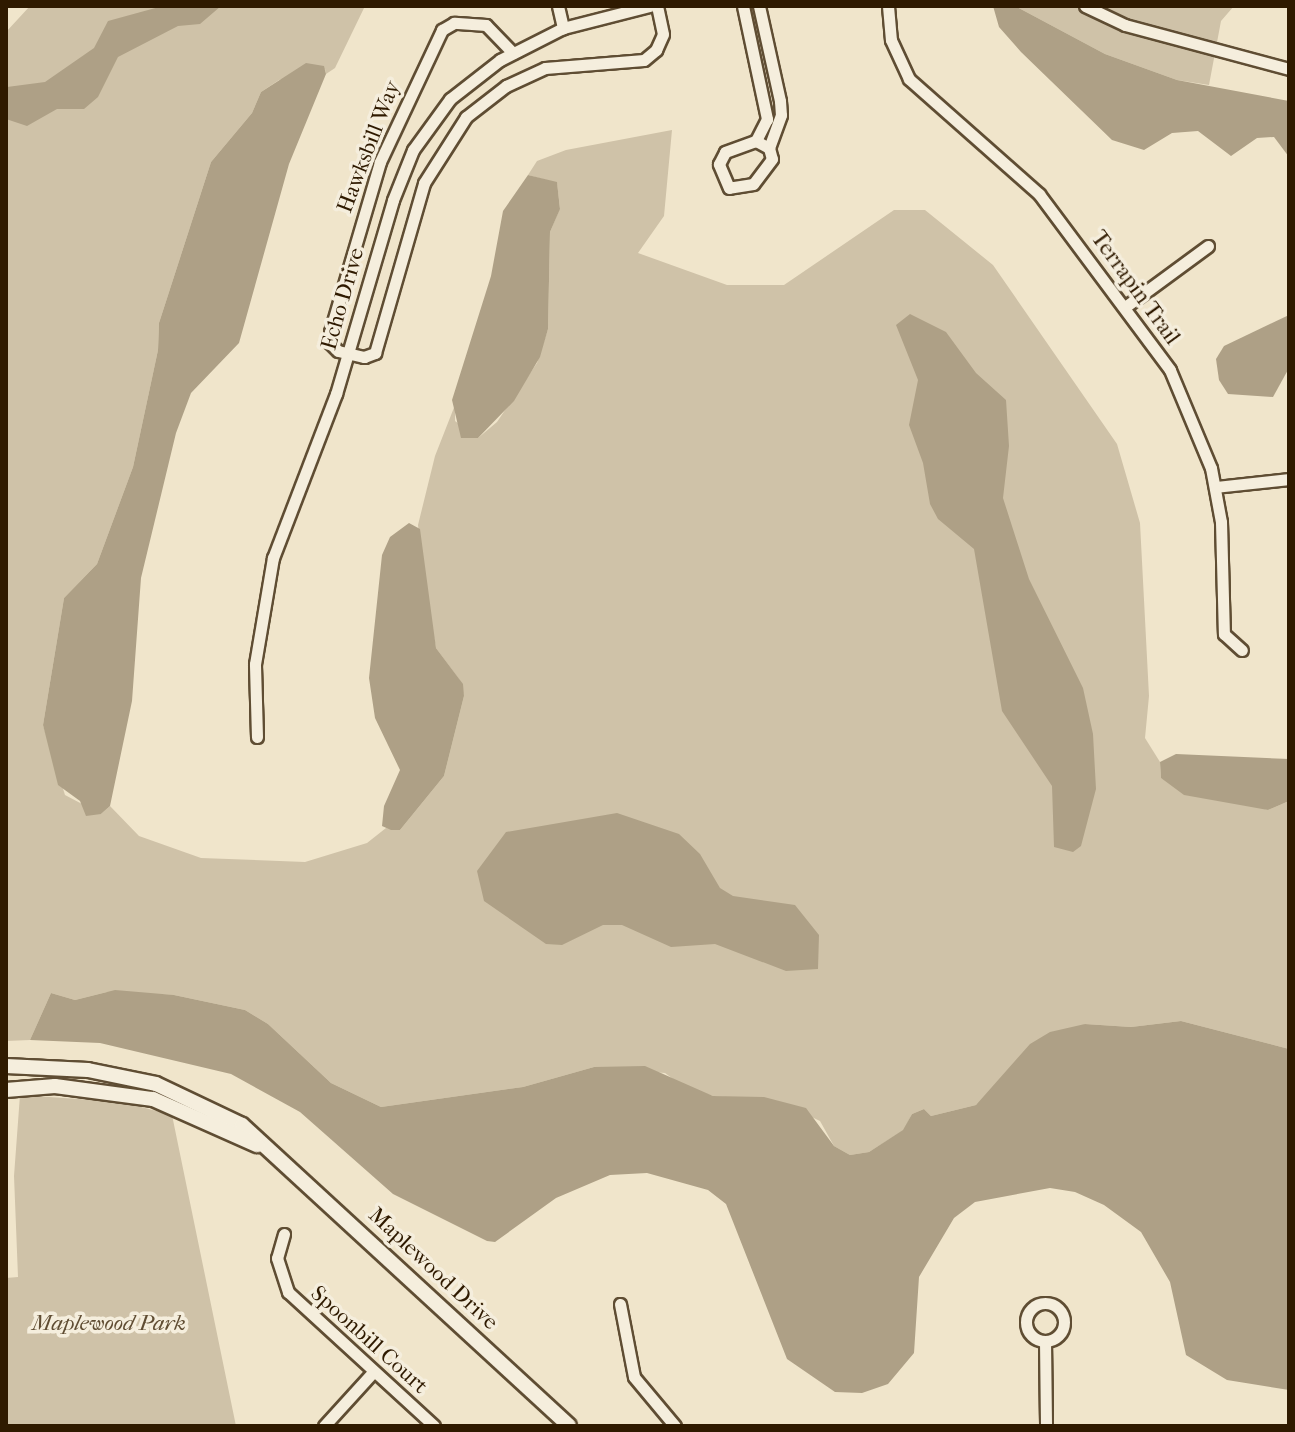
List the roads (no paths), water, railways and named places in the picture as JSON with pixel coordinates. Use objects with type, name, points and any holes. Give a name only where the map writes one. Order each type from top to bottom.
[{"type":"street","points":[[558,6],[563,28]]},
{"type":"street","name":"Echo Drive","points":[[257,737],[255,664],[264,593],[348,355],[413,150],[450,99],[513,53],[563,28],[649,6]]},
{"type":"street","points":[[348,355],[375,353],[424,183],[466,117],[506,86],[545,68],[644,60],[656,50],[663,34],[657,6]]},
{"type":"street","points":[[743,6],[767,119],[756,141],[725,152],[719,164],[729,188],[753,184],[772,159],[769,148],[781,115],[759,6]]},
{"type":"street","name":"Terrapin Trail","points":[[888,6],[891,40],[909,79],[1039,194],[1125,307],[1187,401],[1215,487],[1224,634],[1242,650]]},
{"type":"street","points":[[1085,6],[1125,25],[1289,69]]},
{"type":"street","name":"Hawksbill Way","points":[[348,355],[333,348],[330,332],[367,201],[409,92],[442,30],[454,23],[486,25],[513,53]]},
{"type":"street","points":[[756,141],[769,148]]},
{"type":"street","points":[[1125,307],[1208,246]]},
{"type":"street","points":[[1215,487],[1289,479]]},
{"type":"street","name":"Maplewood Drive","points":[[6,1066],[88,1070],[156,1084],[214,1108],[265,1148],[569,1426]]},
{"type":"street","name":"Maplewood Drive","points":[[6,1090],[55,1086],[153,1099],[265,1148]]},
{"type":"street","name":"Spoonbill Court","points":[[284,1234],[277,1258],[283,1284],[434,1426]]},
{"type":"street","points":[[620,1304],[634,1377],[675,1426]]},
{"type":"street","points":[[1045,1341],[1046,1426]]},
{"type":"street","points":[[324,1426],[374,1371]]},
{"type":"park label","name":"Maplewood Park","points":[[109,1324]]}]
